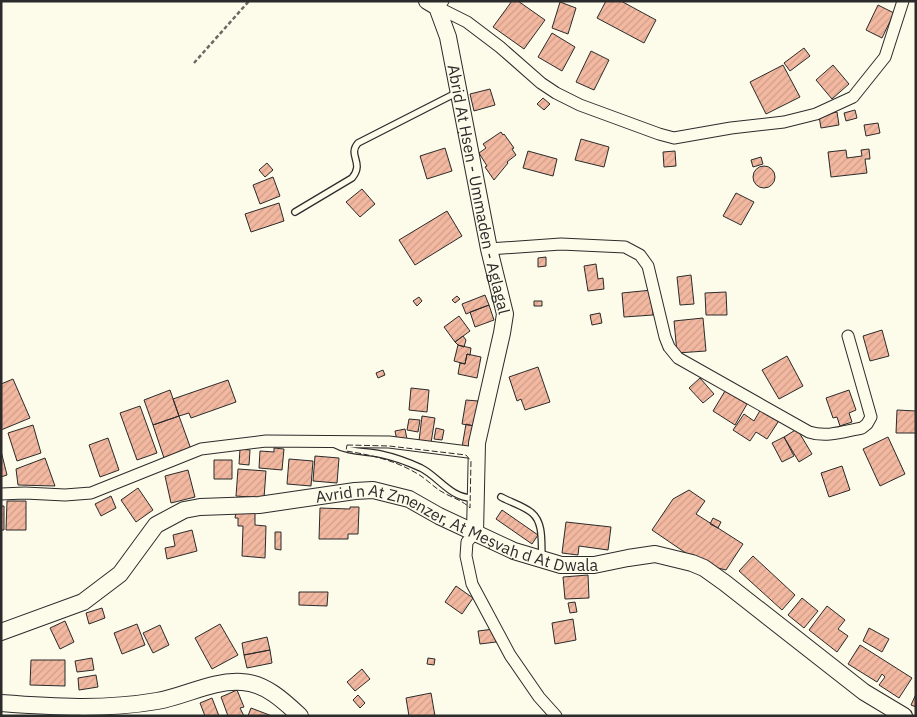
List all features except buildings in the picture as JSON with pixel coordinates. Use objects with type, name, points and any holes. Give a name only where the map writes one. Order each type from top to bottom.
[{"type":"main road","name":"Abrid At Ḥsen - Ummaden - Aglagal","points":[[436,3],[448,37],[489,249],[505,314],[476,453],[475,533]]},
{"type":"main road","name":"Avrid n At Zmenzer, At Meṣvaḥ d At Dwala","points":[[1,632],[83,602],[120,574],[156,525],[184,510],[200,507],[259,506],[355,491],[373,490],[409,499],[475,533],[514,550],[561,565],[581,566],[655,554],[692,563],[704,568],[864,692],[904,716]]},
{"type":"main road","points":[[1,703],[83,708],[121,706],[160,701],[220,682],[242,682],[251,683],[279,697],[300,716]]},
{"type":"street","points":[[436,3],[467,22],[500,47],[541,83],[556,93],[580,105],[674,138],[731,128],[784,122],[816,114],[854,97],[885,57],[903,1]]},
{"type":"street","points":[[489,249],[560,244],[625,247],[640,255],[648,266],[665,337],[669,347],[678,358],[809,432],[818,435],[828,435],[862,428],[871,417],[848,336]]},
{"type":"street","points":[[1,494],[65,495],[91,493],[201,449],[266,441],[389,442],[476,453]]},
{"type":"street","points":[[475,533],[467,542],[466,556],[472,584],[510,655],[539,697],[556,716]]},
{"type":"lane","points":[[294,212],[352,178],[358,169],[354,153],[354,148],[358,143],[458,91]]},
{"type":"lane","points":[[333,443],[343,448],[381,454],[403,460],[430,474],[450,490],[470,498],[476,498]]},
{"type":"lane","points":[[501,497],[532,513],[536,518],[541,530],[542,560]]},
{"type":"path","points":[[194,63],[249,1]]},
{"type":"fence","points":[[347,445],[389,446],[466,455],[471,461],[470,508],[403,466],[385,459],[346,451],[347,445]]}]
